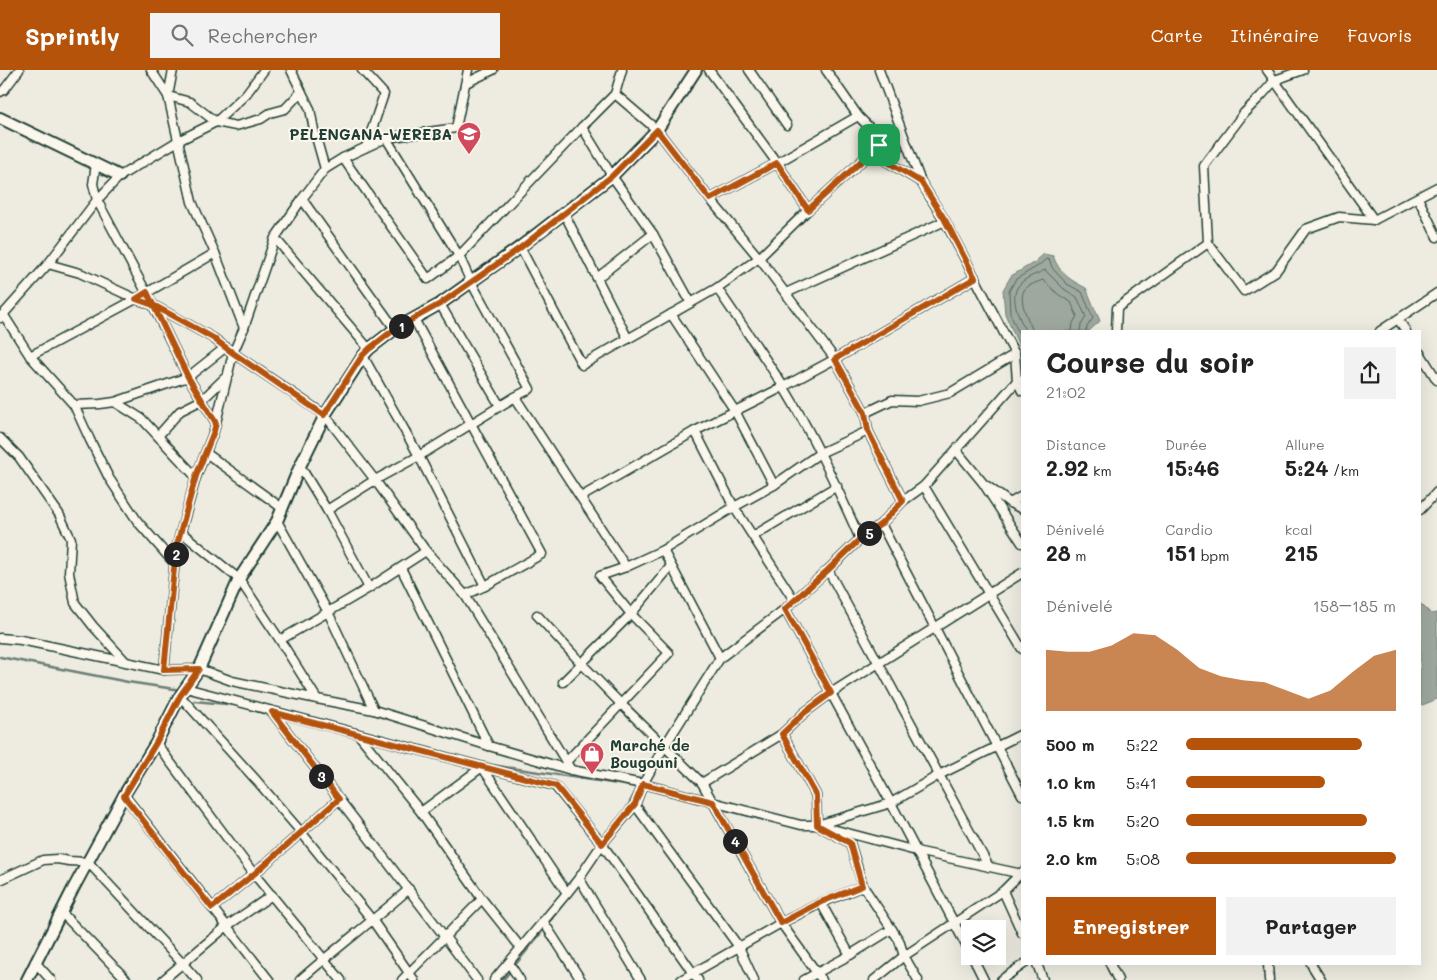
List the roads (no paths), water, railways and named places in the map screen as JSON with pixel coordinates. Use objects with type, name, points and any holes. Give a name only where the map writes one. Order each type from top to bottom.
[{"type":"street","points":[[0,92],[4,90],[19,70]]},
{"type":"street","points":[[151,70],[168,96],[192,202],[244,328]]},
{"type":"street","points":[[168,96],[173,70]]},
{"type":"street","points":[[175,564],[138,522],[109,478],[74,405],[30,356],[2,316],[48,264],[98,200],[120,176],[178,141],[216,122],[246,94],[264,70]]},
{"type":"street","points":[[291,70],[310,109],[325,169]]},
{"type":"street","points":[[362,70],[384,94],[366,147]]},
{"type":"street","points":[[164,670],[176,548],[180,532],[196,476],[214,431],[233,353],[244,328],[275,238],[302,198],[325,169],[343,158],[386,138],[456,128],[468,70]]},
{"type":"street","points":[[466,83],[493,70]]},
{"type":"street","points":[[343,158],[428,279],[459,256],[615,94],[622,70]]},
{"type":"street","points":[[27,980],[61,912],[124,796],[156,743],[183,692],[199,669],[239,579],[276,521],[324,415],[366,352],[395,329],[440,304],[520,248],[612,176],[657,130],[696,70]]},
{"type":"street","points":[[709,70],[777,163],[808,210]]},
{"type":"street","points":[[749,70],[788,125]]},
{"type":"street","points":[[826,70],[858,116],[868,126],[879,145],[881,158],[921,182]]},
{"type":"street","points":[[494,980],[567,893],[602,844],[635,804],[643,784],[664,747],[720,658],[785,609],[860,539],[881,524],[903,501],[924,486],[1020,380],[1015,354],[945,220],[921,182],[879,70]]},
{"type":"street","points":[[1267,70],[1374,220]]},
{"type":"street","points":[[1303,70],[1275,80],[1244,113],[1204,166],[1208,243],[1244,292],[1276,271],[1306,229],[1339,217],[1374,220],[1437,187]]},
{"type":"street","points":[[168,96],[190,102],[216,122],[236,126],[261,119],[270,113],[285,109],[301,92]]},
{"type":"street","points":[[615,94],[657,130],[710,199],[759,258],[835,359],[865,413],[868,431],[903,501]]},
{"type":"street","points":[[710,199],[858,116]]},
{"type":"street","points":[[0,118],[120,176]]},
{"type":"street","points":[[582,127],[612,176],[653,234],[691,303]]},
{"type":"street","points":[[327,510],[530,389],[471,282],[459,256],[386,138]]},
{"type":"street","points":[[520,248],[582,365],[717,288],[759,258],[879,145]]},
{"type":"street","points":[[96,164],[93,184],[98,200],[147,292],[188,377],[216,423]]},
{"type":"street","points":[[302,198],[395,329]]},
{"type":"street","points":[[1418,198],[1437,237]]},
{"type":"street","points":[[564,213],[628,339]]},
{"type":"street","points":[[786,293],[945,220]]},
{"type":"street","points":[[597,278],[653,234]]},
{"type":"street","points":[[275,238],[366,352],[485,586]]},
{"type":"street","points":[[1116,330],[1117,308],[1208,243]]},
{"type":"street","points":[[30,356],[136,299],[214,253]]},
{"type":"street","points":[[48,264],[80,273],[153,305],[213,338],[324,415],[375,480],[426,551],[465,595],[571,770]]},
{"type":"street","points":[[581,497],[695,431],[835,359],[975,278]]},
{"type":"street","points":[[717,288],[783,387],[837,486],[860,539]]},
{"type":"street","points":[[1381,330],[1437,293]]},
{"type":"street","points":[[440,304],[500,406]]},
{"type":"street","points":[[671,314],[735,411],[774,484]]},
{"type":"street","points":[[1398,318],[1405,330]]},
{"type":"street","points":[[414,319],[542,554],[465,595]]},
{"type":"street","points":[[74,405],[115,402],[188,377],[226,347]]},
{"type":"street","points":[[865,413],[892,400],[918,401],[950,392],[1015,354]]},
{"type":"street","points":[[1423,365],[1437,380]]},
{"type":"street","points":[[158,436],[180,411],[202,400],[229,374]]},
{"type":"street","points":[[515,397],[626,567]]},
{"type":"street","points":[[115,402],[142,419],[196,476]]},
{"type":"street","points":[[695,431],[734,507],[794,600]]},
{"type":"street","points":[[566,762],[668,653],[631,614],[600,576],[626,567],[663,550],[774,484],[820,453],[868,431]]},
{"type":"street","points":[[0,438],[19,457],[59,514],[71,540],[69,573],[75,603],[126,662]]},
{"type":"street","points":[[956,450],[983,483],[1021,541]]},
{"type":"street","points":[[206,453],[282,508]]},
{"type":"street","points":[[300,466],[327,510],[369,588]]},
{"type":"street","points":[[983,483],[1010,503],[1021,508]]},
{"type":"street","points":[[753,536],[837,486]]},
{"type":"street","points":[[924,486],[1021,647]]},
{"type":"street","points":[[1422,505],[1437,492]]},
{"type":"street","points":[[1010,503],[1021,497]]},
{"type":"street","points":[[276,521],[328,612],[374,710]]},
{"type":"street","points":[[881,524],[1021,793]]},
{"type":"street","points":[[180,532],[239,579],[317,699]]},
{"type":"street","points":[[663,550],[720,658]]},
{"type":"street","points":[[280,640],[369,588],[426,551]]},
{"type":"street","points":[[563,682],[631,614],[671,566]]},
{"type":"street","points":[[401,568],[489,746]]},
{"type":"street","points":[[828,570],[989,867]]},
{"type":"street","points":[[702,783],[782,734],[804,713],[831,693],[1021,574]]},
{"type":"street","points":[[785,609],[961,936]]},
{"type":"street","points":[[537,615],[621,704],[702,783],[781,923],[820,976]]},
{"type":"street","points":[[0,638],[21,640],[164,670],[199,669],[232,681],[374,710],[571,770],[643,784],[801,825],[817,825],[916,851],[1021,873]]},
{"type":"street","points":[[183,692],[272,712],[556,786],[602,844],[698,980]]},
{"type":"street","points":[[183,692],[373,921],[414,980]]},
{"type":"street","points":[[272,712],[477,980]]},
{"type":"street","points":[[782,734],[816,795],[817,825]]},
{"type":"street","points":[[360,735],[421,812],[482,899],[521,948]]},
{"type":"street","points":[[817,825],[891,803],[939,775],[1021,735]]},
{"type":"street","points":[[156,743],[254,874],[341,980]]},
{"type":"street","points":[[421,812],[482,767]]},
{"type":"street","points":[[482,767],[567,893]]},
{"type":"street","points":[[124,796],[269,980]]},
{"type":"street","points":[[212,908],[254,874],[339,799]]},
{"type":"street","points":[[635,804],[739,947],[754,980]]},
{"type":"street","points":[[817,825],[850,843],[862,886],[899,940],[904,956],[918,980]]},
{"type":"street","points":[[0,880],[43,860],[57,858],[88,862],[197,980]]},
{"type":"street","points":[[874,980],[904,956],[1003,891],[1021,874]]},
{"type":"street","points":[[579,878],[641,980]]},
{"type":"street","points":[[681,980],[821,902],[862,886]]},
{"type":"street","points":[[300,980],[409,889]]},
{"type":"street","points":[[1003,891],[1021,931]]},
{"type":"street","points":[[163,980],[227,926],[272,895]]},
{"type":"street","points":[[402,980],[482,899]]},
{"type":"street","points":[[821,902],[850,955]]},
{"type":"street","points":[[61,912],[127,980]]},
{"type":"street","points":[[543,921],[582,980]]},
{"type":"street","points":[[804,980],[820,976],[892,929]]},
{"type":"street","points":[[35,962],[51,980]]},
{"type":"street","points":[[509,963],[520,980]]},
{"type":"street","points":[[976,965],[984,980]]},
{"type":"street","points":[[1001,980],[1023,965]]},
{"type":"street","points":[[1036,965],[1043,980]]},
{"type":"street","points":[[1110,965],[1118,980]]},
{"type":"street","points":[[1268,965],[1270,980]]},
{"type":"street","points":[[1312,965],[1321,980]]},
{"type":"water","points":[[1044,254],[1053,256],[1066,276],[1086,288],[1100,321],[1090,330],[1021,330],[1021,346],[1019,346],[1005,314],[1003,290],[1011,276],[1035,262]]},
{"type":"water","points":[[1421,604],[1431,614],[1437,613],[1437,699],[1421,706]]},
{"type":"waterway","points":[[0,657],[128,682],[181,690]]},
{"type":"waterway","points":[[194,701],[237,705]]},
{"type":"waterway","points":[[372,741],[420,754]]},
{"type":"waterway","points":[[485,764],[638,787],[624,813]]},
{"type":"waterway","points":[[548,924],[569,896]]},
{"type":"waterway","points":[[503,980],[545,928]]},
{"type":"place","name":"PELENGANA-WEREBA","points":[[469,155]]},
{"type":"place","name":"Marché de Bougouni","points":[[592,775]]}]
